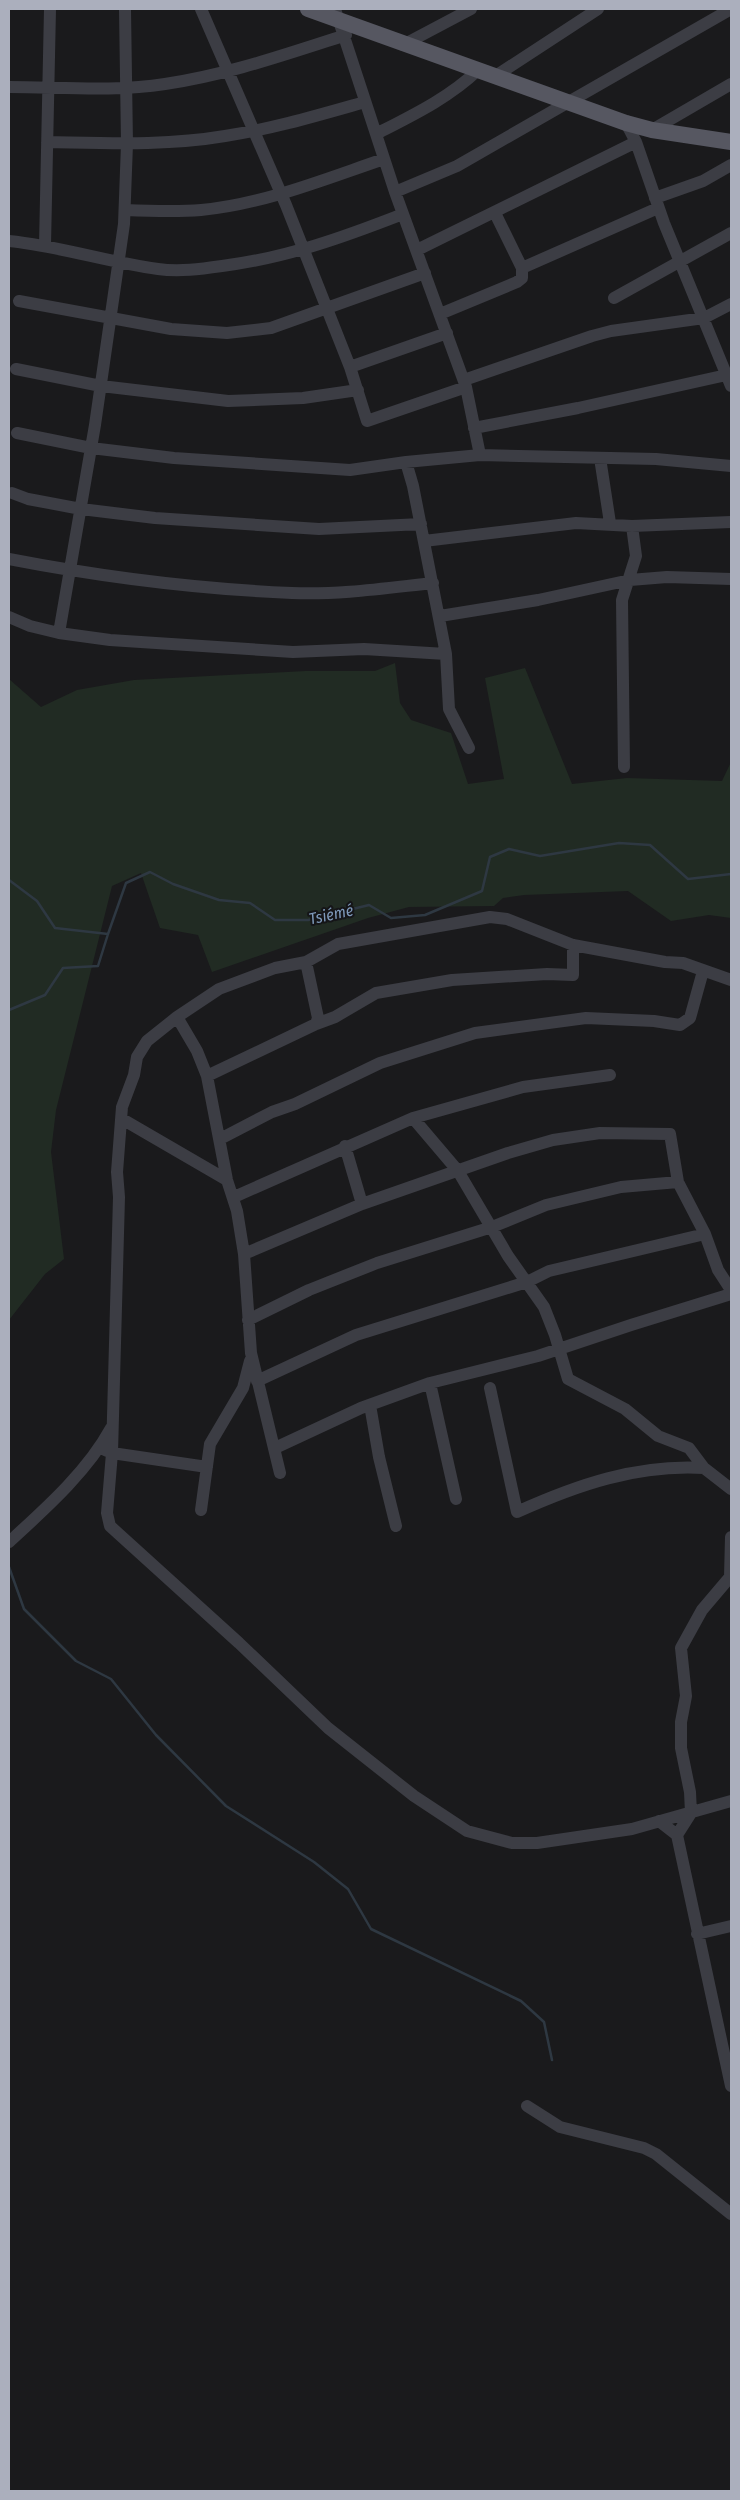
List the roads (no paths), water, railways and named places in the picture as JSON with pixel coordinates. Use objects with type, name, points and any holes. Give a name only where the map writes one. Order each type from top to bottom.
[{"type":"main road","points":[[308,9],[336,12],[403,45],[626,123],[652,130],[731,142]]},
{"type":"street","points":[[45,244],[50,9]]},
{"type":"street","points":[[59,633],[81,509],[120,262],[125,210],[127,144],[125,9]]},
{"type":"street","points":[[201,9],[281,194],[350,367],[367,421],[611,331],[704,318],[731,304]]},
{"type":"street","points":[[403,45],[471,9]]},
{"type":"street","points":[[494,77],[598,9]]},
{"type":"street","points":[[395,192],[456,166],[731,9]]},
{"type":"street","points":[[336,12],[346,35],[365,102],[395,192],[465,384],[480,455]]},
{"type":"street","points":[[9,87],[127,87],[164,84],[229,71],[346,35]]},
{"type":"street","points":[[376,134],[418,112],[468,80],[478,70]]},
{"type":"street","points":[[652,130],[731,84]]},
{"type":"street","points":[[47,142],[127,144],[225,136],[365,102]]},
{"type":"street","points":[[474,428],[730,378],[680,261],[636,142],[626,123]]},
{"type":"street","points":[[417,250],[636,142]]},
{"type":"street","points":[[125,210],[202,210],[281,194],[384,159]]},
{"type":"street","points":[[522,268],[731,165]]},
{"type":"street","points":[[440,314],[520,281],[524,275],[495,213]]},
{"type":"street","points":[[9,241],[45,244],[120,262],[159,269],[201,269],[259,261],[303,250],[403,214]]},
{"type":"street","points":[[614,298],[731,234]]},
{"type":"street","points":[[19,301],[111,320],[197,333],[227,333],[271,328],[425,273]]},
{"type":"street","points":[[350,367],[447,333]]},
{"type":"street","points":[[16,369],[101,386],[228,402],[303,398],[358,390]]},
{"type":"street","points":[[17,434],[91,448],[174,458],[350,470],[406,462],[480,455],[600,458],[731,466]]},
{"type":"street","points":[[600,458],[610,524]]},
{"type":"street","points":[[406,462],[440,616],[446,654],[449,709],[469,748]]},
{"type":"street","points":[[12,493],[28,499],[81,509],[154,518],[319,529],[421,524]]},
{"type":"street","points":[[424,542],[576,523],[632,526],[731,522]]},
{"type":"street","points":[[624,766],[622,600],[630,580],[636,556],[632,526]]},
{"type":"street","points":[[9,559],[70,570],[294,593],[370,590],[432,583]]},
{"type":"street","points":[[440,616],[538,600],[630,580],[667,577],[731,579]]},
{"type":"street","points":[[9,617],[30,626],[59,633],[110,640],[293,652],[364,649],[446,654]]},
{"type":"street","points":[[731,980],[683,963],[665,962],[573,945],[507,919],[490,917],[338,944],[306,962],[275,968],[220,989],[177,1017],[147,1042],[137,1057],[134,1076],[122,1107],[117,1172],[120,1198],[117,1239],[118,1311],[112,1453],[107,1513],[110,1526],[239,1643],[328,1728],[453,1824],[467,1831],[512,1844],[537,1843],[632,1829],[731,1801]]},
{"type":"street","points":[[207,1076],[316,1024],[335,1017],[376,993],[452,980],[547,974],[573,975],[573,945]]},
{"type":"street","points":[[306,962],[318,1018],[316,1024]]},
{"type":"street","points":[[220,1138],[380,1063],[475,1033],[586,1018],[654,1021],[680,1025],[690,1018],[703,971]]},
{"type":"street","points":[[177,1017],[197,1052],[207,1076],[227,1180],[234,1197],[244,1254],[250,1353],[250,1368],[243,1388],[212,1437],[201,1510]]},
{"type":"street","points":[[234,1197],[345,1146],[413,1118],[523,1087],[610,1075]]},
{"type":"street","points":[[413,1118],[458,1171],[544,1307],[568,1380],[625,1409],[658,1436],[689,1448],[704,1468],[731,1489]]},
{"type":"street","points":[[122,1119],[227,1180]]},
{"type":"street","points":[[244,1254],[362,1204],[553,1140],[600,1133],[670,1134],[678,1182],[705,1234],[718,1270],[731,1290]]},
{"type":"street","points":[[345,1146],[362,1204]]},
{"type":"street","points":[[248,1320],[309,1290],[376,1263],[492,1227],[546,1205],[621,1187],[678,1182]]},
{"type":"street","points":[[257,1382],[356,1336],[527,1282],[549,1271],[705,1234]]},
{"type":"street","points":[[275,1448],[370,1405],[430,1383],[538,1356],[731,1294]]},
{"type":"street","points":[[250,1353],[280,1473]]},
{"type":"street","points":[[430,1383],[456,1499]]},
{"type":"street","points":[[490,1388],[517,1512],[587,1483],[628,1473],[704,1468]]},
{"type":"street","points":[[370,1405],[379,1457],[396,1526]]},
{"type":"street","points":[[9,1542],[56,1497],[100,1447],[112,1425]]},
{"type":"street","points":[[100,1447],[112,1453],[207,1467]]},
{"type":"street","points":[[731,1537],[730,1577],[702,1610],[681,1648],[686,1696],[681,1722],[681,1748],[690,1792],[691,1813],[677,1834],[731,2086]]},
{"type":"street","points":[[659,1822],[677,1834]]},
{"type":"street","points":[[697,1934],[731,1926]]},
{"type":"street","points":[[527,2106],[560,2127],[644,2148],[656,2154],[731,2214]]},
{"type":"waterway","name":"Tsiémé","points":[[9,880],[37,901],[55,928],[108,934],[126,883],[150,872],[173,884],[219,900],[250,903],[275,920],[308,920],[369,905],[391,918],[425,915],[482,891],[490,857],[509,849],[540,856],[619,843],[650,845],[688,879],[731,874]]},
{"type":"waterway","points":[[9,1010],[45,995],[63,968],[98,966],[108,934]]},
{"type":"waterway","points":[[9,1567],[24,1609],[76,1661],[111,1679],[156,1735],[226,1806],[314,1862],[348,1889],[371,1929],[521,2001],[544,2022],[552,2060]]}]
